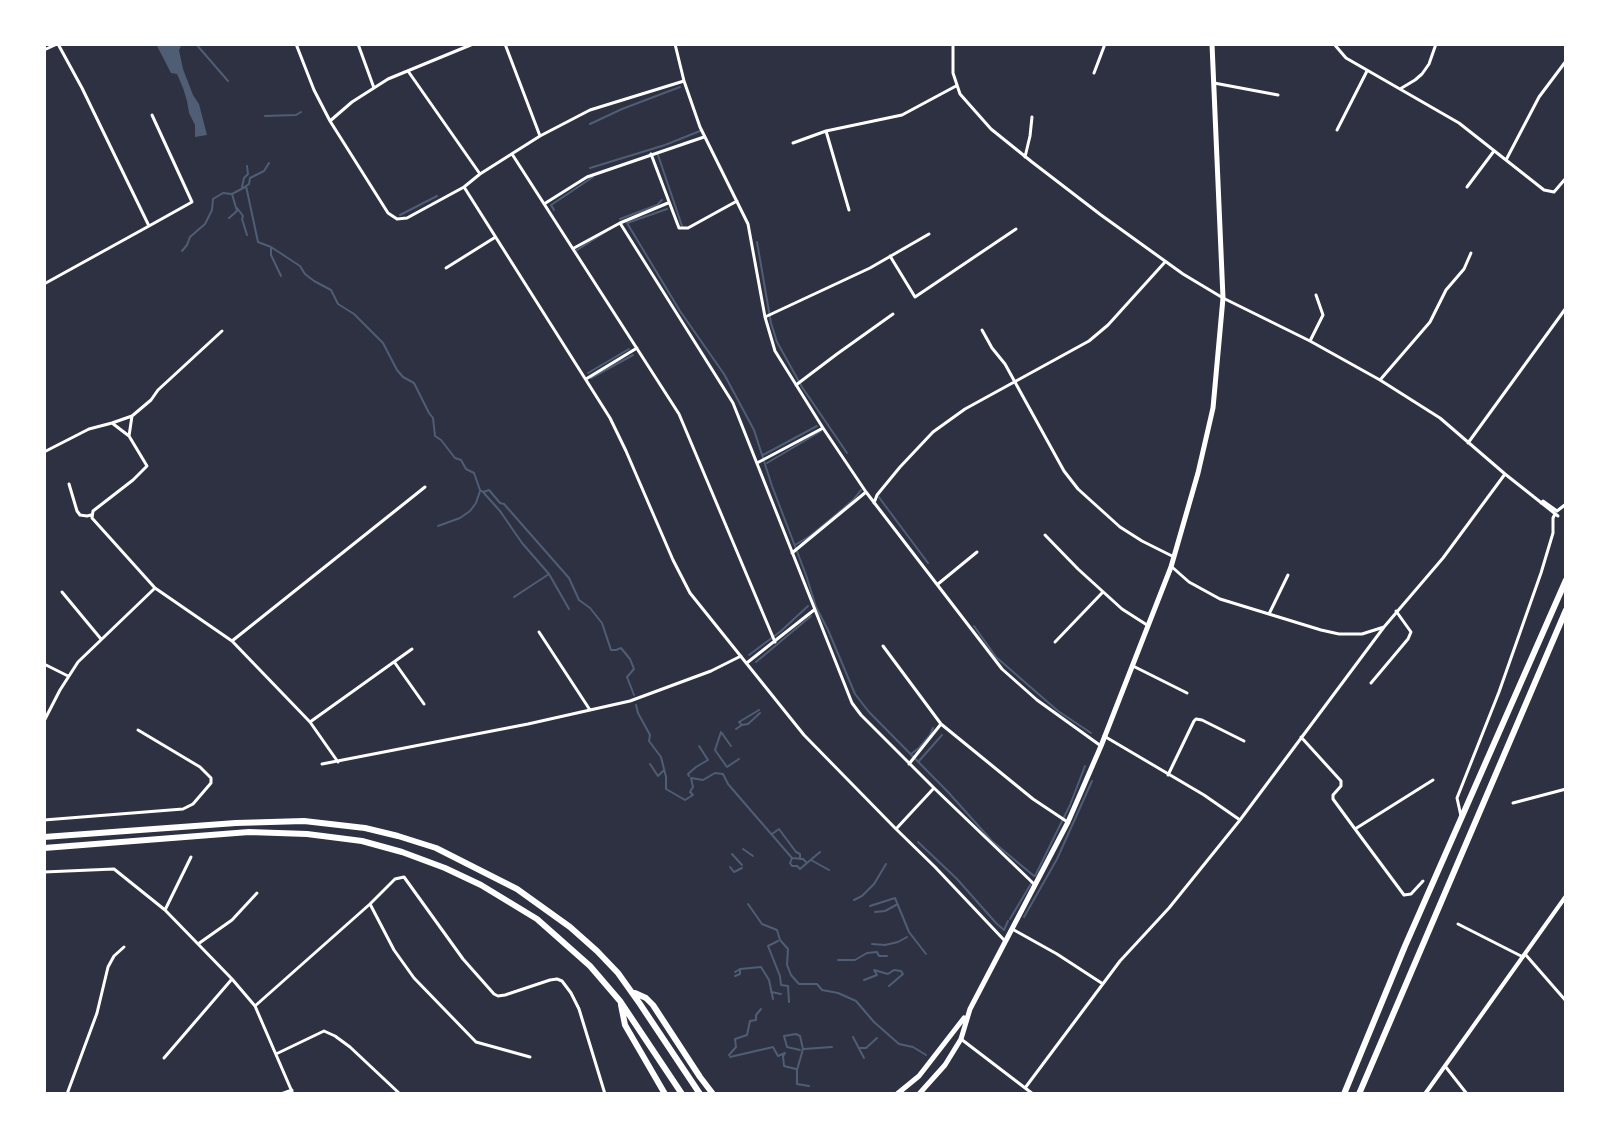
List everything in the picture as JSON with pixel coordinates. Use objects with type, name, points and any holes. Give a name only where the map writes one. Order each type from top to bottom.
[{"type":"highway","points":[[1344,1094],[1405,946],[1566,580]]},
{"type":"highway","points":[[1359,1094],[1566,610]]},
{"type":"highway","points":[[44,837],[304,821],[365,828],[436,848],[529,896],[597,951],[618,973],[700,1094]]},
{"type":"highway","points":[[44,848],[249,832],[307,834],[362,841],[445,868],[481,885],[537,919],[590,966],[620,1001],[682,1094]]},
{"type":"highway","points":[[631,992],[646,998],[653,1005],[713,1094]]},
{"type":"highway","points":[[620,1001],[625,1025],[665,1094]]},
{"type":"highway","points":[[700,1077],[719,1094]]},
{"type":"main road","points":[[897,1094],[919,1076],[967,1014],[1035,885],[1101,746],[1174,557],[1213,408],[1223,298],[1212,44]]},
{"type":"main road","points":[[919,1094],[945,1065],[961,1039],[967,1014]]},
{"type":"street","points":[[44,50],[58,44],[149,226]]},
{"type":"street","points":[[296,44],[330,121],[394,219],[407,218],[464,187],[540,136],[590,110],[684,81]]},
{"type":"street","points":[[358,44],[374,88]]},
{"type":"street","points":[[330,121],[352,102],[388,79],[473,44]]},
{"type":"street","points":[[505,44],[540,136]]},
{"type":"street","points":[[675,44],[684,81],[704,137],[750,231],[775,351],[866,492],[1002,669],[1019,686],[1101,746]]},
{"type":"street","points":[[953,44],[953,73],[956,86],[966,102],[991,129],[1025,157],[1165,262],[1223,298],[1380,380],[1440,418],[1556,515],[1541,573],[1457,798],[1461,819]]},
{"type":"street","points":[[1094,73],[1105,44]]},
{"type":"street","points":[[1334,44],[1346,58],[1459,123],[1550,192],[1559,188],[1566,178]]},
{"type":"street","points":[[1400,89],[1422,74],[1436,44]]},
{"type":"street","points":[[1506,160],[1539,97],[1566,61]]},
{"type":"street","points":[[408,71],[480,174]]},
{"type":"street","points":[[1337,130],[1367,71]]},
{"type":"street","points":[[1214,83],[1278,95]]},
{"type":"street","points":[[793,143],[826,131],[902,115],[956,86]]},
{"type":"street","points":[[44,284],[192,202],[152,115]]},
{"type":"street","points":[[1025,157],[1032,117]]},
{"type":"street","points":[[826,131],[849,210]]},
{"type":"street","points":[[544,204],[587,177],[704,137]]},
{"type":"street","points":[[1467,187],[1494,151]]},
{"type":"street","points":[[512,154],[679,414],[774,639]]},
{"type":"street","points":[[651,154],[679,228],[684,229],[737,201]]},
{"type":"street","points":[[464,187],[610,418],[690,593],[804,735],[1005,941]]},
{"type":"street","points":[[574,248],[620,223],[668,203]]},
{"type":"street","points":[[620,223],[733,403],[761,461],[792,553],[852,703],[913,760],[934,788],[1035,885]]},
{"type":"street","points":[[890,256],[915,297],[1016,229]]},
{"type":"street","points":[[768,316],[870,268],[929,234]]},
{"type":"street","points":[[446,268],[495,238]]},
{"type":"street","points":[[1380,380],[1430,322],[1446,290],[1464,269],[1471,253]]},
{"type":"street","points":[[874,503],[877,495],[926,438],[965,409],[1073,351],[1101,332],[1165,262]]},
{"type":"street","points":[[1310,341],[1323,315],[1316,295]]},
{"type":"street","points":[[1468,443],[1566,308]]},
{"type":"street","points":[[798,383],[893,314]]},
{"type":"street","points":[[982,330],[1005,364],[1064,471],[1078,489],[1120,527],[1174,557]]},
{"type":"street","points":[[44,452],[89,429],[132,416],[222,331]]},
{"type":"street","points":[[586,379],[637,348]]},
{"type":"street","points":[[129,436],[132,416]]},
{"type":"street","points":[[69,484],[77,511],[87,516],[147,466],[129,436],[112,423]]},
{"type":"street","points":[[761,461],[823,428]]},
{"type":"street","points":[[1025,1088],[1120,961],[1169,908],[1240,820],[1396,611],[1443,558],[1505,474]]},
{"type":"street","points":[[232,641],[425,487]]},
{"type":"street","points":[[792,553],[866,492]]},
{"type":"street","points":[[1541,503],[1543,501],[1557,511],[1566,504]]},
{"type":"street","points":[[91,515],[155,588],[232,641],[310,722],[338,762]]},
{"type":"street","points":[[1045,535],[1102,592],[1149,626]]},
{"type":"street","points":[[938,584],[977,552]]},
{"type":"street","points":[[1171,567],[1189,582],[1220,599],[1339,634],[1362,634],[1384,627]]},
{"type":"street","points":[[1269,614],[1288,575]]},
{"type":"street","points":[[44,721],[78,662],[155,588]]},
{"type":"street","points":[[62,592],[101,639]]},
{"type":"street","points":[[1055,642],[1102,592]]},
{"type":"street","points":[[747,663],[814,610]]},
{"type":"street","points":[[1371,683],[1411,632],[1396,611]]},
{"type":"street","points":[[539,632],[590,710]]},
{"type":"street","points":[[883,646],[941,724],[1033,799],[1064,820]]},
{"type":"street","points":[[310,722],[412,649]]},
{"type":"street","points":[[322,764],[590,710],[657,692],[741,656]]},
{"type":"street","points":[[395,663],[424,704]]},
{"type":"street","points":[[44,664],[68,676]]},
{"type":"street","points":[[1133,666],[1187,693]]},
{"type":"street","points":[[1168,775],[1196,719],[1244,741]]},
{"type":"street","points":[[913,760],[941,724]]},
{"type":"street","points":[[44,820],[183,809],[193,804],[211,783],[211,778],[200,767],[138,730]]},
{"type":"street","points":[[1104,736],[1240,820]]},
{"type":"street","points":[[1301,737],[1341,781],[1333,799],[1404,895],[1411,894],[1423,881]]},
{"type":"street","points":[[1355,829],[1433,780]]},
{"type":"street","points":[[896,829],[934,788]]},
{"type":"street","points":[[1513,803],[1566,789]]},
{"type":"street","points":[[165,910],[191,857]]},
{"type":"street","points":[[44,872],[114,869],[165,910],[255,1006],[292,1092],[281,1094]]},
{"type":"street","points":[[255,1006],[395,879],[404,877],[463,959],[494,994],[505,995],[550,980],[562,981],[579,1009],[605,1094]]},
{"type":"street","points":[[198,944],[232,920],[257,893]]},
{"type":"street","points":[[1425,1094],[1566,896]]},
{"type":"street","points":[[370,904],[394,950],[414,978],[476,1042],[530,1057]]},
{"type":"street","points":[[1458,924],[1524,955],[1566,1001]]},
{"type":"street","points":[[1012,929],[1103,984]]},
{"type":"street","points":[[67,1094],[97,1013],[108,967],[124,947]]},
{"type":"street","points":[[164,1058],[232,979]]},
{"type":"street","points":[[276,1054],[324,1031],[350,1047],[400,1094]]},
{"type":"street","points":[[961,1039],[1033,1094]]},
{"type":"street","points":[[1445,1066],[1467,1094]]},
{"type":"water","points":[[156,44],[182,44],[179,50],[183,69],[199,104],[207,135],[195,137],[195,125],[183,88]]},
{"type":"waterway","points":[[196,44],[228,81]]},
{"type":"waterway","points":[[590,124],[680,87]]},
{"type":"waterway","points":[[265,116],[296,115],[301,112]]},
{"type":"waterway","points":[[590,168],[700,131]]},
{"type":"waterway","points":[[658,155],[682,226]]},
{"type":"waterway","points":[[269,163],[264,171],[250,178],[246,186],[258,242],[300,266],[314,281],[331,290],[338,304],[354,314],[383,343],[397,370],[414,383],[433,418],[435,436],[455,458],[461,460],[466,469],[474,473],[480,490],[489,490],[504,504],[569,578],[579,600],[602,623],[611,650],[621,648],[630,659],[634,669],[627,677],[634,695]]},
{"type":"waterway","points":[[242,187],[248,174],[247,166]]},
{"type":"waterway","points":[[554,210],[551,205],[593,177]]},
{"type":"waterway","points":[[229,218],[237,211],[232,194],[245,187]]},
{"type":"waterway","points":[[182,251],[190,237],[205,224],[212,210],[213,199],[223,193],[232,194]]},
{"type":"waterway","points":[[400,215],[437,196]]},
{"type":"waterway","points":[[620,219],[657,205],[662,200]]},
{"type":"waterway","points":[[237,208],[243,216],[247,235]]},
{"type":"waterway","points":[[667,209],[627,223],[680,311],[724,374],[754,430],[816,607],[855,694],[992,841],[1034,876]]},
{"type":"waterway","points":[[577,250],[607,231]]},
{"type":"waterway","points":[[757,242],[777,342],[802,387],[847,453]]},
{"type":"waterway","points":[[271,248],[281,276]]},
{"type":"waterway","points":[[588,373],[629,349]]},
{"type":"waterway","points":[[591,378],[633,355]]},
{"type":"waterway","points":[[763,455],[817,426]]},
{"type":"waterway","points":[[767,463],[821,431]]},
{"type":"waterway","points":[[795,545],[838,513],[861,490]]},
{"type":"waterway","points":[[438,526],[470,511],[480,491]]},
{"type":"waterway","points":[[483,492],[549,574],[569,609]]},
{"type":"waterway","points":[[878,496],[928,563]]},
{"type":"waterway","points":[[514,597],[549,574]]},
{"type":"waterway","points":[[749,655],[808,606]]},
{"type":"waterway","points":[[756,662],[811,616]]},
{"type":"waterway","points":[[974,626],[996,657],[1058,711],[1091,733]]},
{"type":"waterway","points":[[636,705],[650,735],[649,741],[661,757],[666,789],[685,800],[693,795],[690,792],[693,787],[691,778],[703,780],[715,773],[723,774],[728,784],[792,858],[792,866],[800,869],[807,863],[803,859],[792,858]]},
{"type":"waterway","points":[[741,724],[739,722],[759,710]]},
{"type":"waterway","points":[[736,729],[748,724],[760,713]]},
{"type":"waterway","points":[[911,754],[933,728]]},
{"type":"waterway","points":[[731,746],[721,732],[715,750],[727,767],[739,759]]},
{"type":"waterway","points":[[919,761],[942,735]]},
{"type":"waterway","points":[[689,776],[708,760],[699,746]]},
{"type":"waterway","points":[[650,764],[658,776],[663,771]]},
{"type":"waterway","points":[[1035,876],[1070,805],[1085,766]]},
{"type":"waterway","points":[[1024,917],[1057,859],[1092,781]]},
{"type":"waterway","points":[[772,834],[779,829],[800,854],[800,859]]},
{"type":"waterway","points":[[918,842],[1004,930],[1008,921]]},
{"type":"waterway","points":[[743,849],[753,856]]},
{"type":"waterway","points":[[807,863],[820,852]]},
{"type":"waterway","points":[[732,854],[742,865]]},
{"type":"waterway","points":[[811,860],[829,870]]},
{"type":"waterway","points":[[854,900],[874,884],[886,864]]},
{"type":"waterway","points":[[730,867],[734,872],[742,868]]},
{"type":"waterway","points":[[1010,919],[1032,882]]},
{"type":"waterway","points":[[870,906],[895,898],[909,932],[926,954]]},
{"type":"waterway","points":[[748,904],[762,924],[777,930],[780,940],[788,949],[787,965],[791,975],[799,984],[817,984],[822,990],[856,1001],[899,1044],[913,1047],[926,1055]]},
{"type":"waterway","points":[[875,912],[896,905]]},
{"type":"waterway","points":[[872,944],[885,945],[907,937]]},
{"type":"waterway","points":[[778,941],[768,946],[781,985],[788,986],[789,1002]]},
{"type":"waterway","points":[[838,960],[855,960],[867,953],[877,952],[879,956],[887,956]]},
{"type":"waterway","points":[[735,972],[761,967],[769,980],[773,999]]},
{"type":"waterway","points":[[735,976],[740,974],[740,969]]},
{"type":"waterway","points":[[864,980],[877,975],[874,970],[888,974],[894,970],[901,971],[903,974],[889,986]]},
{"type":"waterway","points":[[771,992],[781,994]]},
{"type":"waterway","points":[[729,1055],[736,1047],[735,1039],[747,1035],[750,1021],[756,1020],[761,1009]]},
{"type":"waterway","points":[[800,1050],[787,1047],[784,1036],[800,1036],[803,1049],[797,1084],[809,1086]]},
{"type":"waterway","points":[[853,1037],[864,1058]]},
{"type":"waterway","points":[[860,1048],[866,1048],[877,1038]]},
{"type":"waterway","points":[[730,1057],[773,1047],[778,1056],[785,1053]]},
{"type":"waterway","points":[[804,1049],[832,1047]]},
{"type":"waterway","points":[[785,1053],[784,1066],[796,1069]]}]
